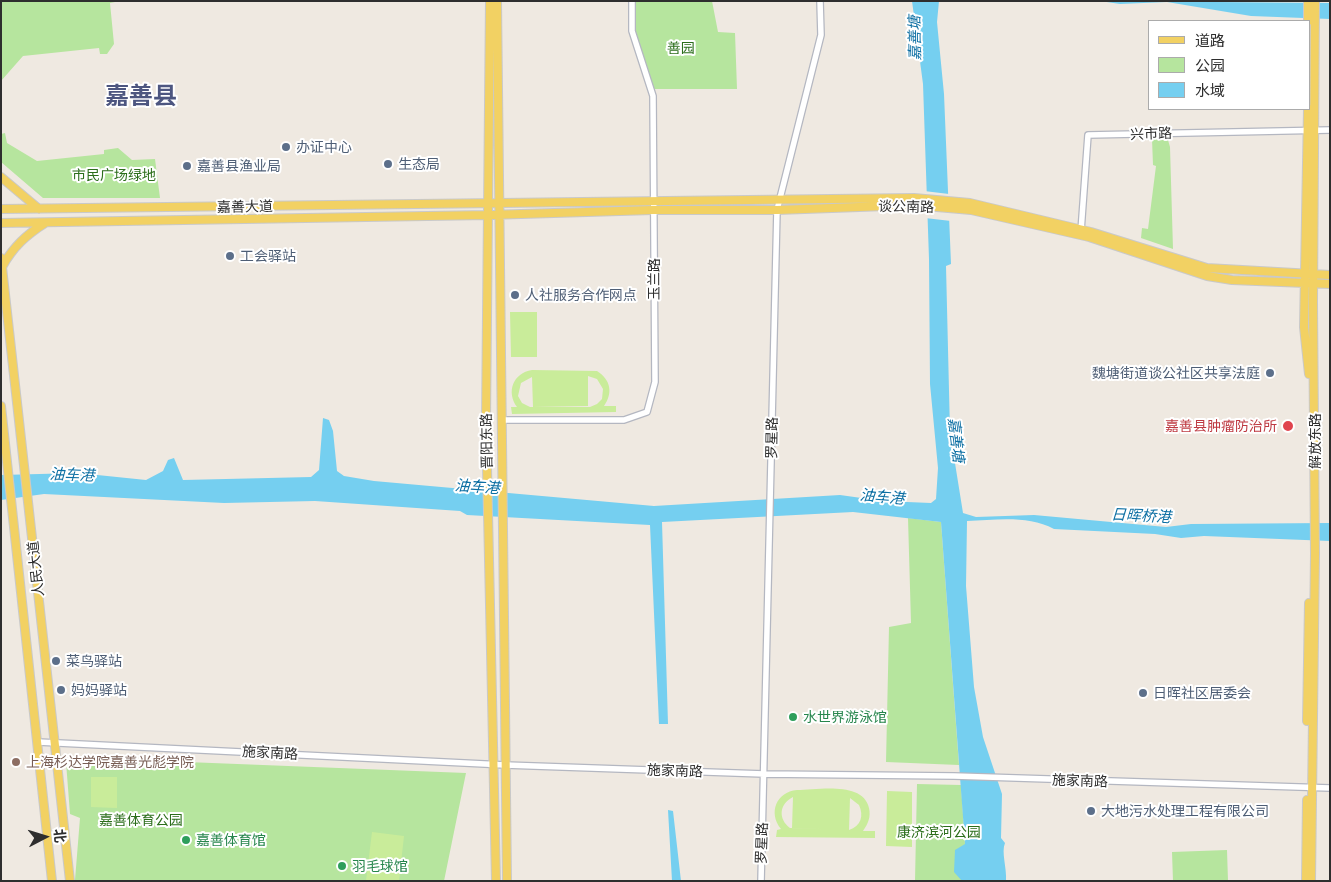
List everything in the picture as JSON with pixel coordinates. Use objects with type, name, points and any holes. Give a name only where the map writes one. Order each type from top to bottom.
[{"type":"main road","name":"晋阳东路","points":[[490,1],[487,477],[496,881]]},
{"type":"main road","name":"晋阳东路","points":[[497,1],[501,420],[504,481],[507,881]]},
{"type":"main road","name":"解放东路","points":[[1308,1],[1310,20]]},
{"type":"main road","name":"解放东路","points":[[1306,881],[1309,789],[1315,274],[1311,129],[1311,24],[1315,1]]},
{"type":"main road","name":"解放东路","points":[[1308,110],[1311,129],[1304,327],[1309,385],[1312,509]]},
{"type":"main road","points":[[1,177],[39,209]]},
{"type":"main road","name":"谈公南路","points":[[488,215],[653,205],[779,201],[914,201],[971,206],[1081,232],[1207,268],[1330,275]]},
{"type":"main road","name":"谈公南路","points":[[488,204],[653,205],[777,210],[914,201]]},
{"type":"main road","name":"嘉善大道","points":[[1,209],[488,204]]},
{"type":"main road","name":"嘉善大道","points":[[1,223],[488,215]]},
{"type":"main road","points":[[2,267],[11,251],[26,235],[47,222]]},
{"type":"main road","name":"谈公南路","points":[[1081,232],[1207,276],[1232,280],[1330,284]]},
{"type":"main road","name":"人民大道","points":[[1,258],[30,508],[69,877]]},
{"type":"main road","name":"人民大道","points":[[1,406],[52,881]]},
{"type":"main road","name":"解放东路","points":[[1309,789],[1311,881]]},
{"type":"street","name":"玉兰路","points":[[501,420],[624,420],[647,412],[655,382],[653,96],[632,30],[632,1]]},
{"type":"street","name":"罗星路","points":[[761,881],[777,210],[821,36],[820,1]]},
{"type":"street","points":[[1311,129],[1330,130]]},
{"type":"street","name":"兴市路","points":[[1081,232],[1088,135],[1311,129]]},
{"type":"street","name":"施家南路","points":[[38,742],[506,765],[764,774],[954,776],[1309,789],[1330,788]]},
{"type":"green space","points":[[1,1],[120,1],[110,3],[114,44],[107,54],[100,54],[99,48],[23,56],[1,81]]},
{"type":"green space","name":"善园","points":[[634,1],[712,1],[718,32],[735,33],[737,89],[654,89],[634,30]]},
{"type":"green space","name":"市民广场绿地","points":[[5,133],[7,143],[37,161],[104,154],[104,150],[118,148],[132,160],[155,159],[160,198],[43,198],[1,162],[1,134]]},
{"type":"green space","points":[[1152,139],[1168,140],[1170,147],[1173,249],[1141,238],[1142,228],[1148,229],[1156,166],[1153,165]]},
{"type":"green space","points":[[510,312],[537,312],[537,357],[511,357]]},
{"type":"green space","points":[[532,370],[597,371],[605,378],[609,387],[609,396],[604,406],[616,406],[616,412],[512,414],[511,407],[517,407],[512,395],[513,384],[525,372]],"holes":[[[588,376],[597,379],[603,389],[602,399],[597,404],[590,407],[533,407],[588,406]],[[532,377],[533,407],[522,403],[518,396],[521,383]]]},
{"type":"green space","points":[[908,518],[941,522],[959,765],[886,762],[889,627],[911,623]]},
{"type":"green space","name":"嘉善体育公园","points":[[71,758],[466,773],[444,881],[77,881],[75,880],[80,818],[70,814],[66,762]]},
{"type":"green space","points":[[91,777],[117,777],[117,808],[91,807]]},
{"type":"green space","name":"康济滨河公园","points":[[917,784],[961,785],[965,844],[962,881],[915,881]]},
{"type":"green space","points":[[839,789],[849,790],[858,794],[865,799],[870,811],[869,820],[863,831],[875,831],[875,838],[776,837],[777,830],[781,829],[775,816],[776,804],[779,799],[797,790]],"holes":[[[793,797],[792,828],[848,830],[790,828],[783,820],[782,812],[785,804]],[[850,798],[859,805],[861,817],[859,823],[849,830]]]},
{"type":"green space","points":[[887,791],[912,792],[912,847],[886,846]]},
{"type":"green space","points":[[372,832],[404,836],[399,881],[366,881]]},
{"type":"green space","points":[[1227,850],[1228,881],[1173,881],[1172,852]]},
{"type":"water","name":"油车港","points":[[912,1],[939,1],[937,22],[944,94],[951,264],[946,266],[950,432],[963,513],[976,517],[1034,515],[1166,527],[1191,524],[1330,523],[1330,541],[1204,536],[1181,538],[1155,534],[1054,529],[1023,520],[967,521],[966,586],[974,687],[983,737],[1002,794],[1001,838],[1005,843],[1006,881],[962,881],[954,872],[955,850],[965,844],[941,522],[853,512],[662,522],[668,724],[659,724],[650,525],[467,515],[460,511],[315,501],[224,503],[44,494],[1,500],[1,475],[78,473],[146,480],[163,471],[168,460],[174,458],[183,480],[311,477],[319,470],[323,418],[329,420],[333,431],[337,471],[344,476],[374,481],[654,506],[840,495],[883,501],[931,503],[936,499],[938,468],[930,384],[929,259],[923,84]]},
{"type":"water","points":[[1100,1],[1330,3],[1330,19],[1251,16],[1167,2],[1120,4]]},
{"type":"water","points":[[668,810],[673,811],[681,881],[672,881]]},
{"type":"pier","points":[[924,191],[949,194],[951,221],[925,218]]},
{"type":"place","name":"办证中心","points":[[286,147]]},
{"type":"place","name":"生态局","points":[[388,164]]},
{"type":"place","name":"嘉善县渔业局","points":[[187,166]]},
{"type":"place","name":"工会驿站","points":[[230,256]]},
{"type":"place","name":"人社服务合作网点","points":[[515,295]]},
{"type":"place","name":"魏塘街道谈公社区共享法庭","points":[[1270,373]]},
{"type":"place","name":"嘉善县肿瘤防治所","points":[[1288,426]]},
{"type":"place","name":"菜鸟驿站","points":[[56,661]]},
{"type":"place","name":"妈妈驿站","points":[[61,690]]},
{"type":"place","name":"日晖社区居委会","points":[[1143,693]]},
{"type":"place","name":"水世界游泳馆","points":[[793,717]]},
{"type":"place","name":"上海杉达学院嘉善光彪学院","points":[[16,762]]},
{"type":"place","name":"大地污水处理工程有限公司","points":[[1091,811]]},
{"type":"place","name":"嘉善体育馆","points":[[186,840]]},
{"type":"place","name":"羽毛球馆","points":[[342,866]]},
{"type":"district","name":"嘉善县","points":[[141,96]]},
{"type":"water label","name":"嘉善塘","points":[[915,38]]},
{"type":"water label","name":"嘉善塘","points":[[956,440]]},
{"type":"water label","name":"日晖桥港","points":[[1141,516]]}]
